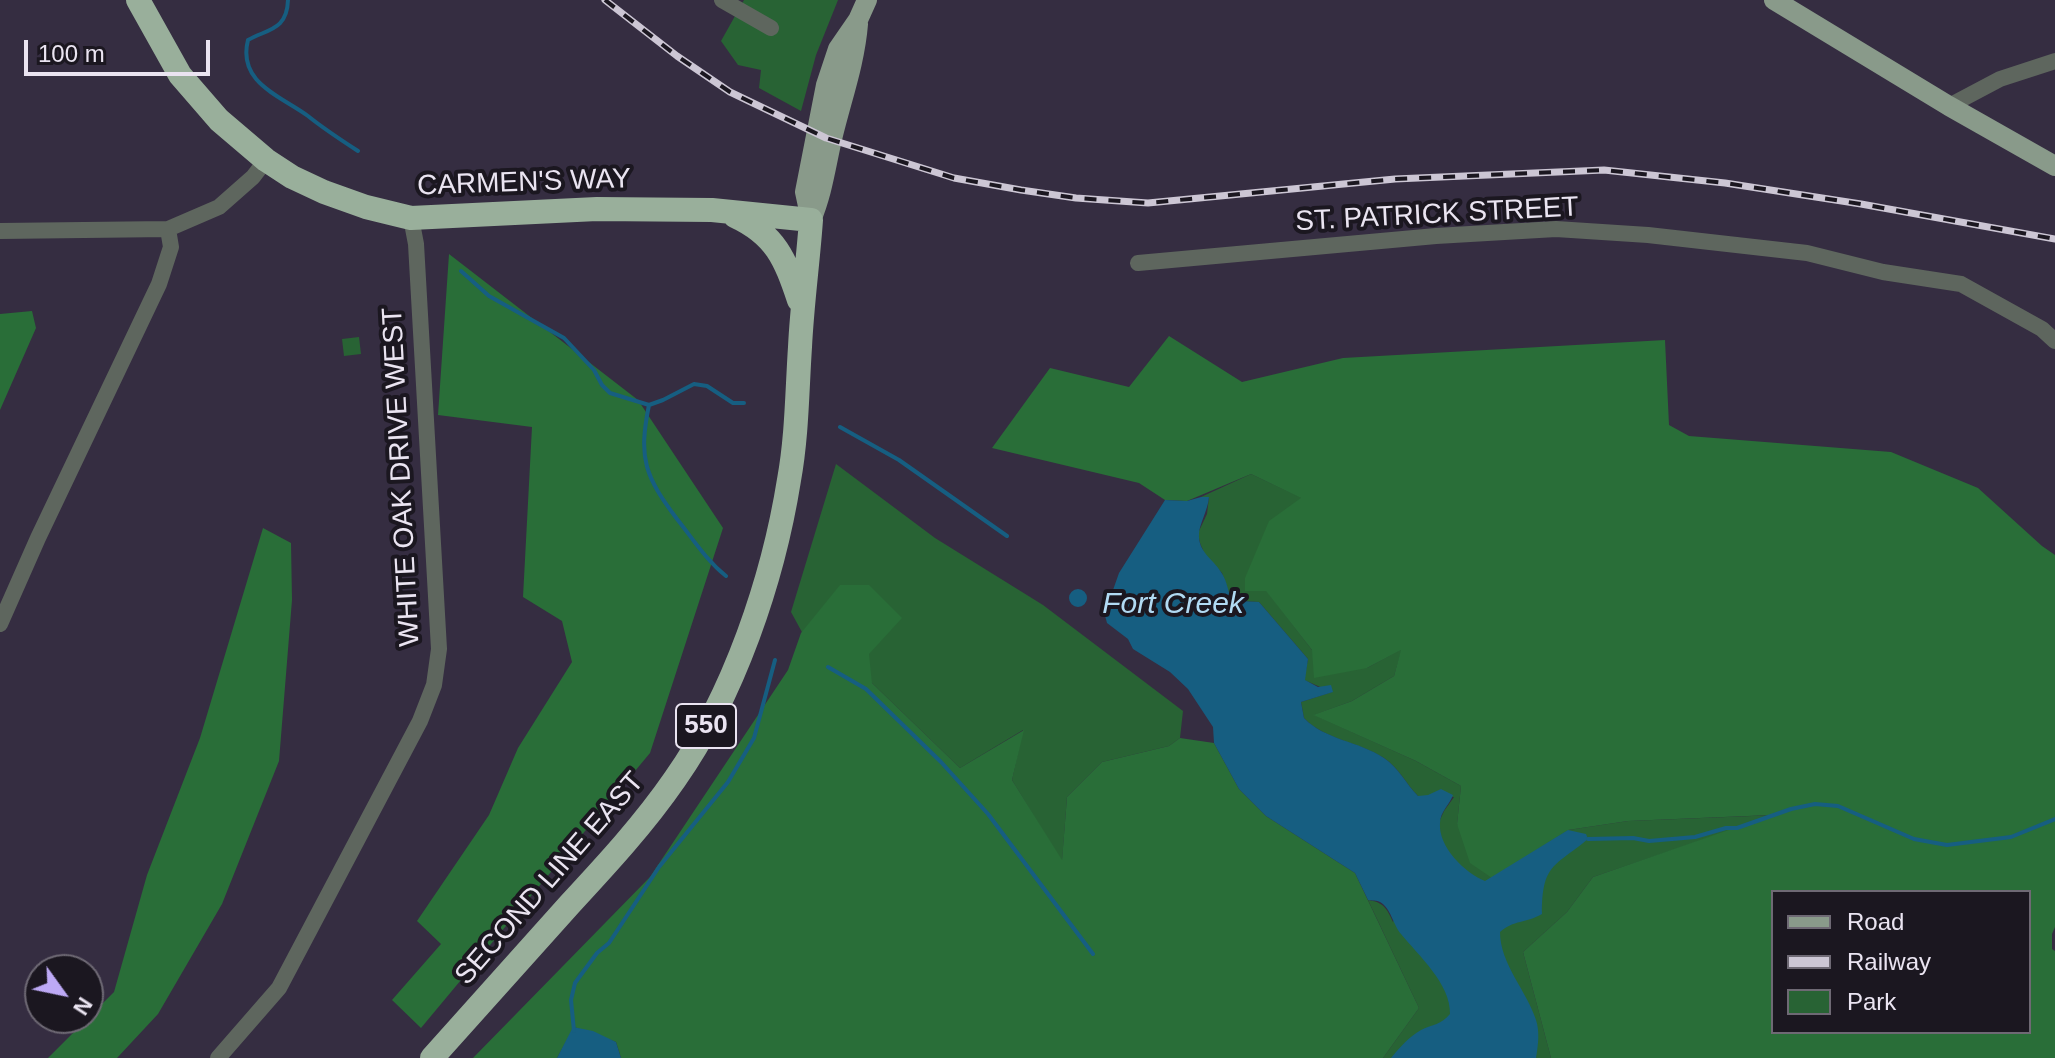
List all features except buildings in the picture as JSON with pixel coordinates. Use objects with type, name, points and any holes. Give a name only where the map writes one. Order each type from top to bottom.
[{"type":"highway","name":"CARMEN'S WAY","points":[[138,0],[180,75],[219,120],[266,160],[292,177],[366,207],[411,218],[597,209],[726,211],[811,220]]},
{"type":"highway","points":[[726,211],[750,223],[777,247],[787,264],[802,310]]},
{"type":"highway","name":"SECOND LINE EAST","points":[[432,1058],[638,829],[677,777],[704,731],[745,641],[774,548],[789,481],[796,430],[802,310],[811,220]]},
{"type":"main road","name":"SECOND LINE EAST","points":[[811,220],[823,194],[832,140],[855,55],[858,20],[867,0]]},
{"type":"main road","points":[[1774,0],[2055,166]]},
{"type":"street","points":[[722,0],[771,28]]},
{"type":"street","points":[[1949,106],[2000,79],[2055,61]]},
{"type":"street","points":[[0,231],[168,229],[219,207],[253,177],[266,160]]},
{"type":"street","name":"WHITE OAK DRIVE WEST","points":[[218,1058],[279,988],[420,721],[434,685],[439,649],[416,244],[411,218]]},
{"type":"street","points":[[0,624],[159,284],[171,247],[168,229]]},
{"type":"street","name":"ST. PATRICK STREET","points":[[1138,263],[1436,236],[1541,230],[1648,235],[1807,253],[1883,272],[1961,284],[2042,329],[2055,341]]},
{"type":"green space","points":[[744,0],[838,0],[816,55],[801,111],[759,88],[761,70],[738,65],[721,41]]},
{"type":"green space","points":[[449,254],[638,400],[723,528],[650,753],[421,1028],[392,1000],[441,944],[417,921],[489,815],[518,748],[572,662],[562,621],[523,597],[532,427],[438,415]]},
{"type":"green space","points":[[32,311],[36,328],[0,410],[0,314]]},
{"type":"green space","points":[[1169,336],[1242,382],[1343,358],[1665,340],[1669,425],[1689,436],[1891,452],[1978,488],[2055,555],[2055,927],[2052,949],[2055,951],[2055,1058],[1551,1058],[1523,952],[1567,912],[1593,877],[1772,815],[1628,821],[1568,830],[1492,878],[1470,863],[1457,824],[1461,786],[1416,761],[1313,715],[1352,701],[1394,676],[1401,650],[1367,668],[1314,678],[1312,650],[1266,591],[1245,591],[1245,578],[1269,521],[1301,498],[1251,474],[1187,501],[1165,500],[1139,483],[992,448],[1050,368],[1129,387]]},
{"type":"green space","points":[[359,337],[361,354],[344,356],[342,339]]},
{"type":"green space","points":[[836,464],[935,538],[1043,605],[1183,711],[1180,738],[1169,746],[1102,762],[1067,797],[1062,862],[1012,780],[1023,730],[960,768],[872,683],[809,645],[791,612]]},
{"type":"green space","points":[[1251,474],[1302,498],[1245,591],[1266,590],[1312,650],[1367,668],[1402,649],[1394,676],[1352,701],[1314,715],[1416,761],[1461,786],[1457,825],[1568,830],[1628,821],[1776,815],[1593,877],[1567,912],[1523,952],[1551,1058],[1383,1058],[1419,1008],[1368,900],[1384,906],[1393,922],[1444,811],[1454,797],[1418,796],[1384,758],[1322,731],[1304,718],[1301,702],[1332,692],[1304,680],[1308,659],[1259,602],[1241,601],[1230,596],[1222,573],[1205,555],[1200,543],[1198,533],[1207,514],[1209,497],[1201,497]]},
{"type":"green space","points":[[263,528],[291,543],[292,600],[279,761],[222,904],[158,1014],[117,1058],[48,1058],[72,1034],[104,1034],[104,1002],[114,992],[147,875],[200,738]]},
{"type":"green space","points":[[840,585],[869,585],[902,618],[869,654],[872,683],[960,768],[1024,730],[1012,780],[1062,860],[1067,797],[1102,762],[1169,746],[1180,738],[1214,743],[1239,789],[1266,816],[1355,873],[1419,1008],[1383,1058],[621,1058],[616,1042],[574,1027],[557,1058],[473,1058],[650,877],[788,670],[801,633]]},
{"type":"water","name":"Fort Creek","points":[[1209,497],[1199,540],[1223,575],[1230,596],[1241,601],[1259,602],[1308,659],[1305,680],[1318,687],[1331,685],[1333,692],[1301,702],[1304,718],[1332,736],[1384,758],[1418,796],[1441,789],[1453,795],[1442,815],[1441,832],[1448,850],[1461,865],[1485,881],[1568,830],[1586,834],[1588,839],[1552,868],[1544,885],[1542,914],[1510,925],[1500,932],[1504,955],[1536,1020],[1536,1058],[1391,1058],[1421,1030],[1450,1014],[1449,1003],[1439,981],[1398,930],[1384,905],[1368,900],[1355,873],[1266,816],[1239,789],[1214,743],[1213,727],[1188,689],[1170,672],[1133,649],[1128,639],[1107,623],[1103,608],[1119,573],[1165,500],[1187,501]]},
{"type":"water","points":[[1074,589],[1082,589],[1087,598],[1085,605],[1074,607],[1069,602],[1069,594]]},
{"type":"water","points":[[573,1027],[593,1031],[616,1042],[621,1058],[557,1058]]},
{"type":"waterway","name":"Fort Creek","points":[[288,0],[280,23],[248,40],[246,55],[249,67],[255,78],[274,95],[358,151]]},
{"type":"waterway","name":"Fort Creek","points":[[461,271],[489,296],[564,338],[594,370],[610,393],[649,405],[694,384],[707,386],[733,403],[744,403]]},
{"type":"waterway","points":[[649,405],[644,440],[651,478],[694,542],[726,576]]},
{"type":"waterway","name":"Fort Creek","points":[[840,427],[899,460],[1007,536]]},
{"type":"waterway","points":[[574,1031],[571,1000],[575,983],[597,953],[609,943],[659,867],[728,782],[754,738],[775,660]]},
{"type":"waterway","points":[[828,667],[866,689],[941,762],[988,814],[1093,954]]},
{"type":"waterway","points":[[1588,839],[1633,838],[1649,841],[1695,837],[1737,828],[1815,804],[1838,806],[1914,839],[1947,845],[2011,837],[2055,819]]},
{"type":"railway","points":[[605,0],[677,56],[730,92],[826,138],[954,178],[1021,190],[1148,203],[1395,179],[1604,170],[1725,183],[2055,239]]}]
